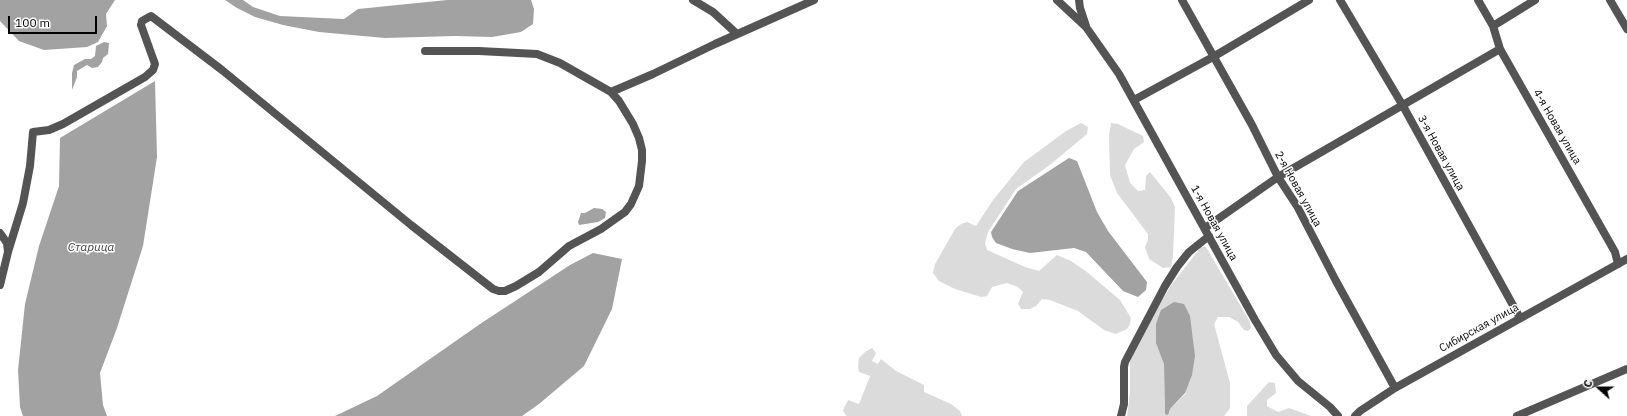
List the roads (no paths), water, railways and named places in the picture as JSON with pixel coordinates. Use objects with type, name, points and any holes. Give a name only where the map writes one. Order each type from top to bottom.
[{"type":"street","points":[[693,0],[713,12],[737,34]]},
{"type":"street","points":[[611,92],[814,0]]},
{"type":"street","points":[[1057,0],[1086,27]]},
{"type":"street","points":[[1079,0],[1086,27]]},
{"type":"street","name":"2-я Новая улица","points":[[1182,0],[1252,125],[1278,177],[1297,206],[1336,281],[1395,388]]},
{"type":"street","points":[[1134,100],[1213,57],[1309,0]]},
{"type":"street","name":"3-я Новая улица","points":[[1340,0],[1403,106],[1520,318]]},
{"type":"street","name":"4-я Новая улица","points":[[1478,0],[1493,26],[1500,49],[1615,252],[1618,264]]},
{"type":"street","points":[[1493,26],[1535,0]]},
{"type":"street","points":[[1610,0],[1627,29]]},
{"type":"street","points":[[0,285],[8,252],[23,203],[30,166],[33,132],[49,130],[64,124],[145,77],[152,70],[155,64],[141,25],[142,21],[150,16],[222,70],[449,256],[486,285],[499,291],[505,291],[516,286],[539,272],[569,246],[617,219],[626,212],[639,186],[642,150],[633,124],[619,101],[611,92],[560,63],[537,54],[479,51],[425,51]]},
{"type":"street","name":"1-я Новая улица","points":[[1086,27],[1119,74],[1255,320],[1276,355],[1298,382],[1330,407],[1338,416]]},
{"type":"street","points":[[1204,228],[1278,177],[1500,49]]},
{"type":"street","points":[[0,233],[6,243],[8,252]]},
{"type":"street","points":[[1121,416],[1124,404],[1125,362],[1165,286],[1177,267],[1190,252],[1209,236]]},
{"type":"street","name":"Сибирская улица","points":[[1355,416],[1360,411],[1395,388],[1627,259]]},
{"type":"street","points":[[1618,264],[1627,268]]},
{"type":"street","points":[[1516,416],[1627,369]]},
{"type":"water","points":[[0,0],[115,0],[106,14],[107,26],[98,42],[87,47],[44,50],[19,41],[0,21]]},
{"type":"water","points":[[225,0],[243,0],[253,7],[280,16],[344,19],[358,9],[447,0],[531,0],[534,9],[533,24],[521,32],[492,37],[454,36],[385,38],[319,32],[283,25],[255,17]]},
{"type":"water","points":[[104,42],[109,43],[108,54],[103,58],[98,67],[92,68],[87,65],[77,71],[77,77],[72,90],[72,73],[74,65],[95,56],[96,46]]},
{"type":"water","name":"Старица","points":[[155,81],[157,157],[143,246],[117,328],[100,373],[103,405],[107,416],[23,416],[20,407],[18,370],[25,304],[39,246],[59,186],[60,138]]},
{"type":"water","points":[[1069,158],[1077,161],[1097,212],[1108,231],[1147,282],[1146,290],[1138,297],[1123,291],[1086,252],[1074,248],[1030,253],[1012,249],[996,243],[992,237],[991,232],[1018,191]]},
{"type":"water","points":[[594,208],[602,209],[606,212],[605,218],[598,222],[579,225],[578,222],[581,213],[585,213]]},
{"type":"water","points":[[593,253],[622,259],[612,309],[584,366],[539,404],[522,416],[335,416],[377,396],[480,324],[570,265]]},
{"type":"water","points":[[1174,302],[1184,304],[1190,316],[1195,356],[1192,375],[1185,393],[1170,409],[1168,415],[1165,414],[1164,364],[1156,343],[1156,324],[1161,310]]}]
